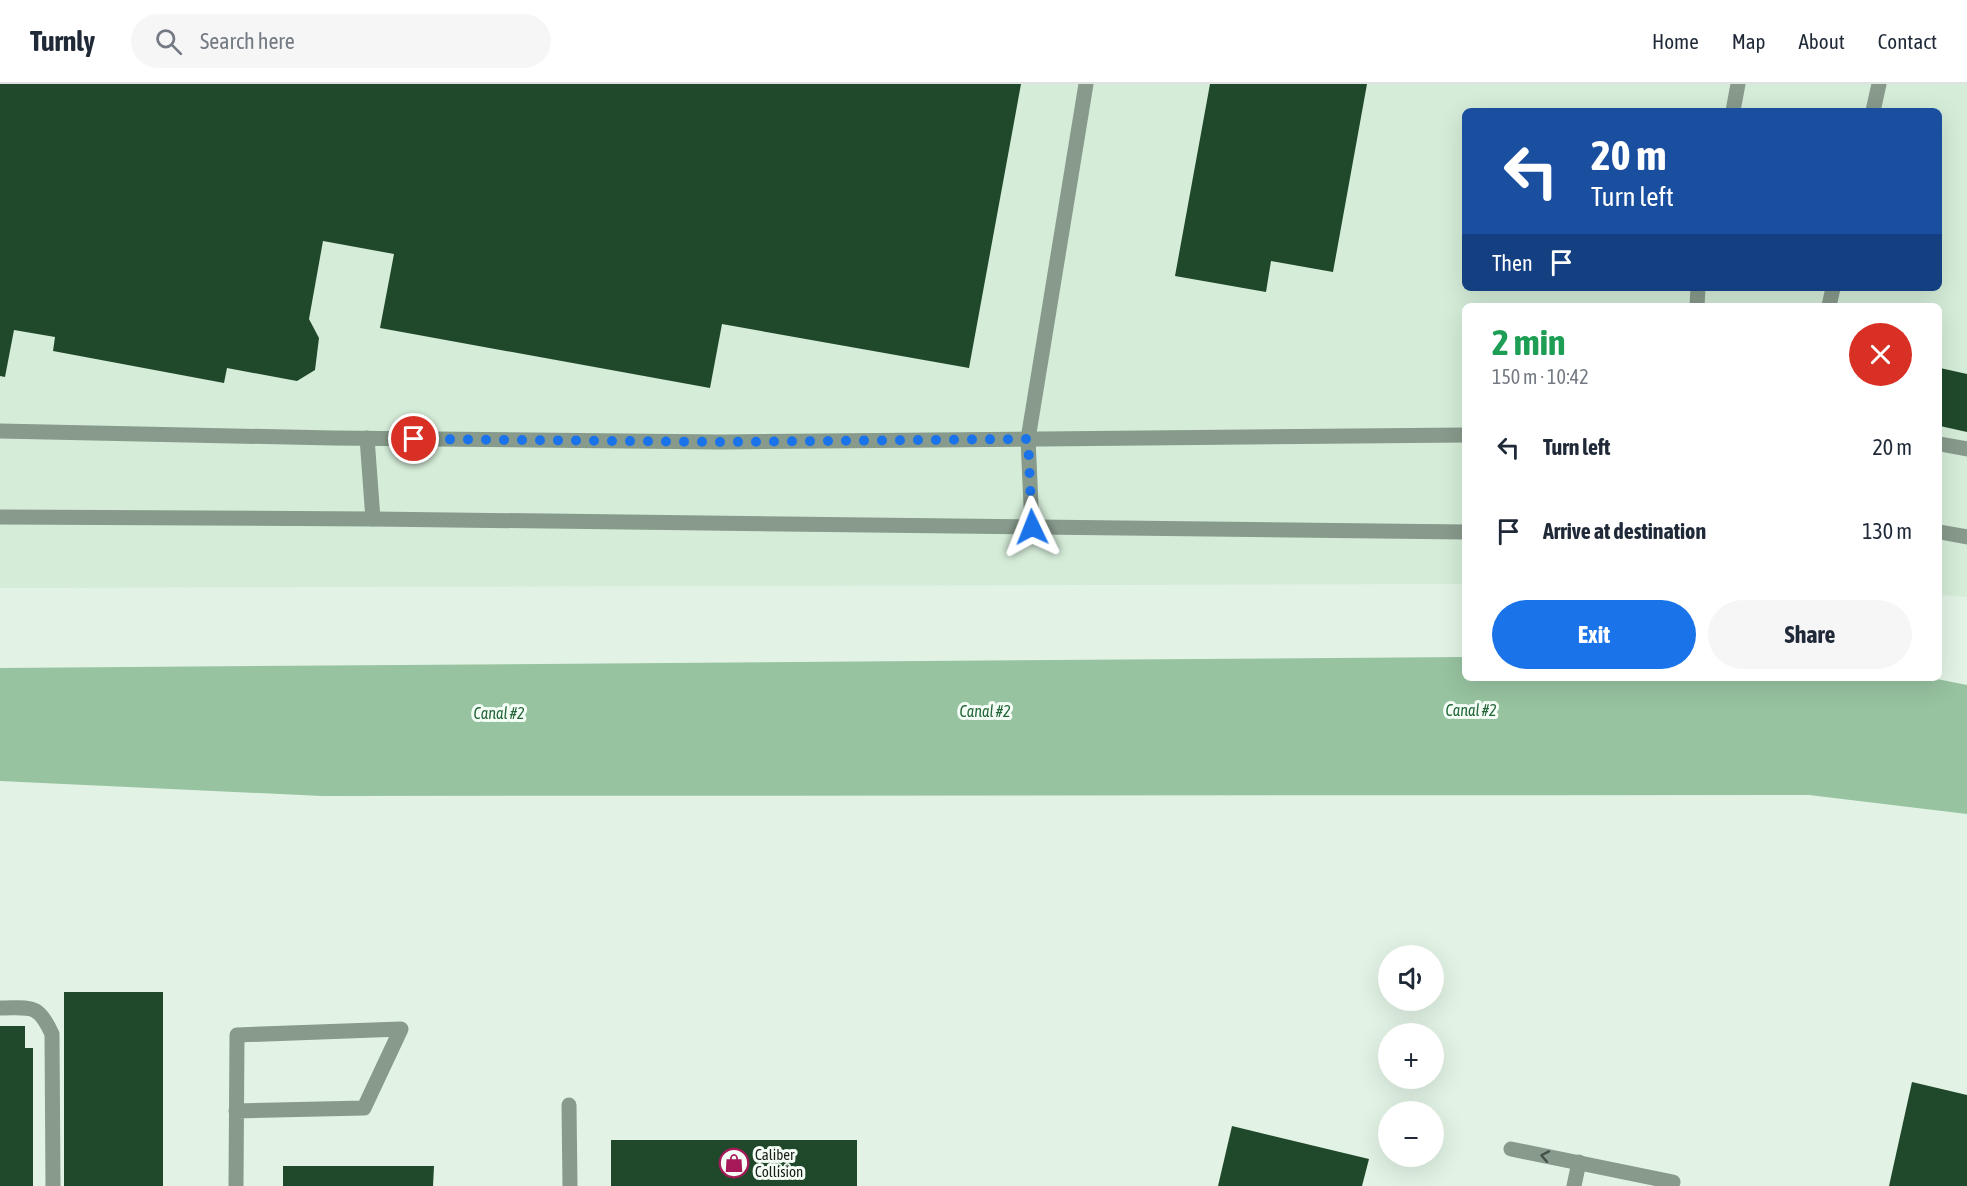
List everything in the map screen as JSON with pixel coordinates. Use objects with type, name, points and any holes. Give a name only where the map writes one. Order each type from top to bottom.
[{"type":"lane","points":[[1032,527],[1028,439],[1086,84]]},
{"type":"lane","points":[[1734,108],[1738,84]]},
{"type":"lane","points":[[1874,108],[1879,84]]},
{"type":"lane","points":[[0,431],[722,442],[1462,435]]},
{"type":"lane","points":[[367,438],[373,519]]},
{"type":"lane","points":[[1942,444],[1967,449]]},
{"type":"lane","points":[[0,517],[373,519],[1462,532]]},
{"type":"lane","points":[[1942,532],[1967,537]]},
{"type":"lane","points":[[0,1008],[32,1008],[44,1017],[52,1034],[53,1186]]},
{"type":"lane","points":[[236,1111],[364,1108],[401,1029],[237,1035],[236,1111],[236,1186]]},
{"type":"lane","points":[[569,1105],[570,1186]]},
{"type":"lane","points":[[1511,1149],[1673,1182]]},
{"type":"lane","points":[[1574,1186],[1579,1162]]},
{"type":"shaded area","points":[[0,84],[1967,84],[1967,597],[1942,595],[1942,303],[1462,303],[1462,584],[0,588]]},
{"type":"water","name":"Canal #2","points":[[1462,657],[1462,681],[1942,680],[1967,685],[1967,814],[1809,795],[322,796],[0,781],[0,668]]},
{"type":"building","points":[[0,84],[1021,84],[969,368],[722,324],[710,388],[380,328],[394,254],[323,241],[309,319],[319,338],[315,370],[297,381],[227,368],[224,383],[53,351],[55,337],[14,330],[5,377],[0,376]]},
{"type":"building","points":[[1210,84],[1367,84],[1333,272],[1271,261],[1266,292],[1175,276]]},
{"type":"building","points":[[1942,368],[1967,374],[1967,432],[1942,426]]},
{"type":"building","points":[[64,992],[163,992],[163,1186],[64,1186]]},
{"type":"building","points":[[0,1026],[25,1026],[25,1048],[33,1048],[33,1186],[0,1186]]},
{"type":"building","points":[[1912,1082],[1967,1095],[1967,1186],[1889,1186]]},
{"type":"building","points":[[1232,1126],[1369,1159],[1362,1186],[1218,1186]]},
{"type":"building","name":"Caliber Collision","points":[[611,1140],[857,1140],[857,1186],[611,1186]]},
{"type":"building","points":[[283,1166],[434,1166],[433,1186],[283,1186]]},
{"type":"place","name":"Caliber Collision","points":[[734,1163]]},
{"type":"route","points":[[414,439],[722,442],[1028,439],[1032,527]]}]
